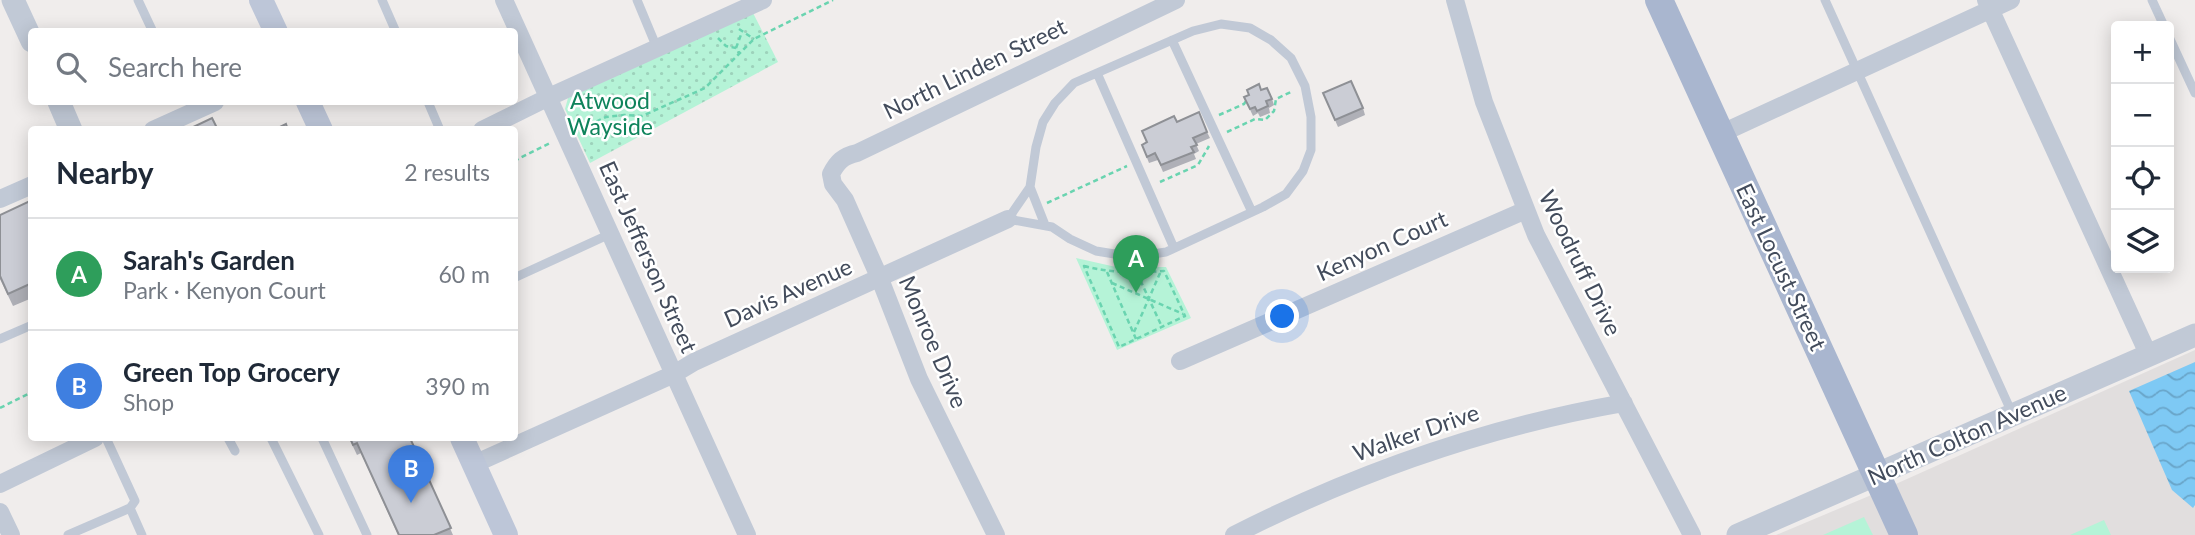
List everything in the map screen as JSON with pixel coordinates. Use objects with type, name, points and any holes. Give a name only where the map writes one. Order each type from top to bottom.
[{"type":"main road","points":[[261,0],[274,28]]},
{"type":"main road","name":"East Locust Street","points":[[1659,0],[1904,535]]},
{"type":"main road","points":[[309,105],[319,126]]},
{"type":"main road","points":[[463,441],[506,535]]},
{"type":"street","points":[[13,0],[28,32]]},
{"type":"street","name":"East Jefferson Street","points":[[504,0],[517,28]]},
{"type":"street","points":[[490,126],[706,26],[734,6],[763,0]]},
{"type":"street","name":"North Linden Street","points":[[835,166],[848,155],[1176,0]]},
{"type":"street","name":"Woodruff Drive","points":[[1455,0],[1484,102],[1526,211],[1555,275],[1692,535]]},
{"type":"street","points":[[1720,134],[1857,71],[1988,5],[2011,0]]},
{"type":"street","points":[[1988,5],[2149,356]]},
{"type":"street","name":"East Jefferson Street","points":[[518,30],[747,535]]},
{"type":"street","points":[[60,105],[69,126]]},
{"type":"street","points":[[160,126],[192,106]]},
{"type":"street","name":"Monroe Drive","points":[[835,166],[831,174],[833,184],[845,200],[880,279],[919,379],[996,535]]},
{"type":"street","points":[[0,199],[28,187]]},
{"type":"street","name":"Kenyon Court","points":[[1180,361],[1526,211]]},
{"type":"street","name":"Davis Avenue","points":[[474,464],[1008,219]]},
{"type":"street","name":"North Colton Avenue","points":[[1738,535],[2195,335]]},
{"type":"street","name":"Walker Drive","points":[[1234,535],[1335,488],[1436,449],[1556,416],[1624,403]]},
{"type":"street","points":[[0,484],[89,441]]},
{"type":"street","points":[[0,512],[10,535]]},
{"type":"lane","points":[[138,0],[151,28]]},
{"type":"lane","points":[[382,0],[394,28]]},
{"type":"lane","points":[[637,0],[657,48]]},
{"type":"lane","points":[[1825,0],[2013,415]]},
{"type":"lane","points":[[2152,0],[2162,21]]},
{"type":"lane","points":[[1220,24],[1250,28],[1271,40],[1291,58],[1305,86],[1311,117],[1311,150],[1303,171],[1286,194],[1166,252],[1133,257],[1096,251],[1045,225],[1008,219],[1030,187],[1043,122],[1055,103],[1074,83],[1172,40],[1220,24]]},
{"type":"lane","points":[[1172,40],[1252,212]]},
{"type":"lane","points":[[2174,48],[2195,93]]},
{"type":"lane","points":[[1097,73],[1174,248]]},
{"type":"lane","points":[[429,105],[438,126]]},
{"type":"lane","points":[[1030,187],[1045,225]]},
{"type":"lane","points":[[518,276],[610,234]]},
{"type":"lane","points":[[0,339],[28,327]]},
{"type":"lane","points":[[68,535],[130,508],[135,501],[107,441]]},
{"type":"lane","points":[[230,441],[235,451]]},
{"type":"lane","points":[[272,441],[319,535]]},
{"type":"lane","points":[[323,441],[367,535]]},
{"type":"lane","points":[[130,508],[142,535]]},
{"type":"path","points":[[518,159],[606,117],[642,116],[705,88],[754,39],[833,0]]},
{"type":"path","points":[[706,26],[726,46],[736,48],[739,53]]},
{"type":"path","points":[[736,48],[742,32]]},
{"type":"path","points":[[1209,120],[1244,104],[1251,92]]},
{"type":"path","points":[[1270,93],[1276,99]]},
{"type":"path","points":[[1038,208],[1136,162]]},
{"type":"path","points":[[1084,266],[1107,272],[1164,271],[1185,315],[1119,347],[1084,266]]},
{"type":"path","points":[[1134,334],[1161,271]]},
{"type":"path","points":[[1107,272],[1136,339]]},
{"type":"path","points":[[1137,273],[1162,327]]},
{"type":"path","points":[[1112,283],[1185,315]]},
{"type":"path","points":[[0,408],[28,394]]},
{"type":"shaded area","points":[[2195,350],[2195,535],[1776,535],[1869,496]]},
{"type":"green space","name":"Atwood Wayside","points":[[752,11],[778,62],[590,163],[565,109],[568,98]]},
{"type":"green space","points":[[1076,258],[1116,267],[1166,267],[1191,318],[1117,350]]},
{"type":"green space","points":[[1864,517],[1873,535],[1823,535]]},
{"type":"green space","points":[[2104,520],[2111,535],[2070,535]]},
{"type":"water","points":[[2195,362],[2193,508],[2172,490],[2129,391]]},
{"type":"building","points":[[1351,81],[1363,108],[1335,120],[1323,93]]},
{"type":"building","points":[[1259,84],[1261,90],[1267,88],[1272,99],[1266,101],[1268,106],[1257,111],[1255,107],[1250,109],[1244,97],[1249,95],[1247,90]]},
{"type":"building","points":[[1199,112],[1207,132],[1193,138],[1197,145],[1191,147],[1194,152],[1161,165],[1155,153],[1147,157],[1142,145],[1147,142],[1142,131],[1174,116],[1177,122]]},
{"type":"building","points":[[212,118],[216,126],[195,126]]},
{"type":"building","points":[[28,202],[28,285],[8,294],[0,276],[0,215]]},
{"type":"building","points":[[351,441],[411,441],[451,528],[434,535],[399,535],[357,443],[353,445]]},
{"type":"place","name":"Sarah's Garden","points":[[1136,293]]},
{"type":"place","name":"Green Top Grocery","points":[[411,503]]}]
